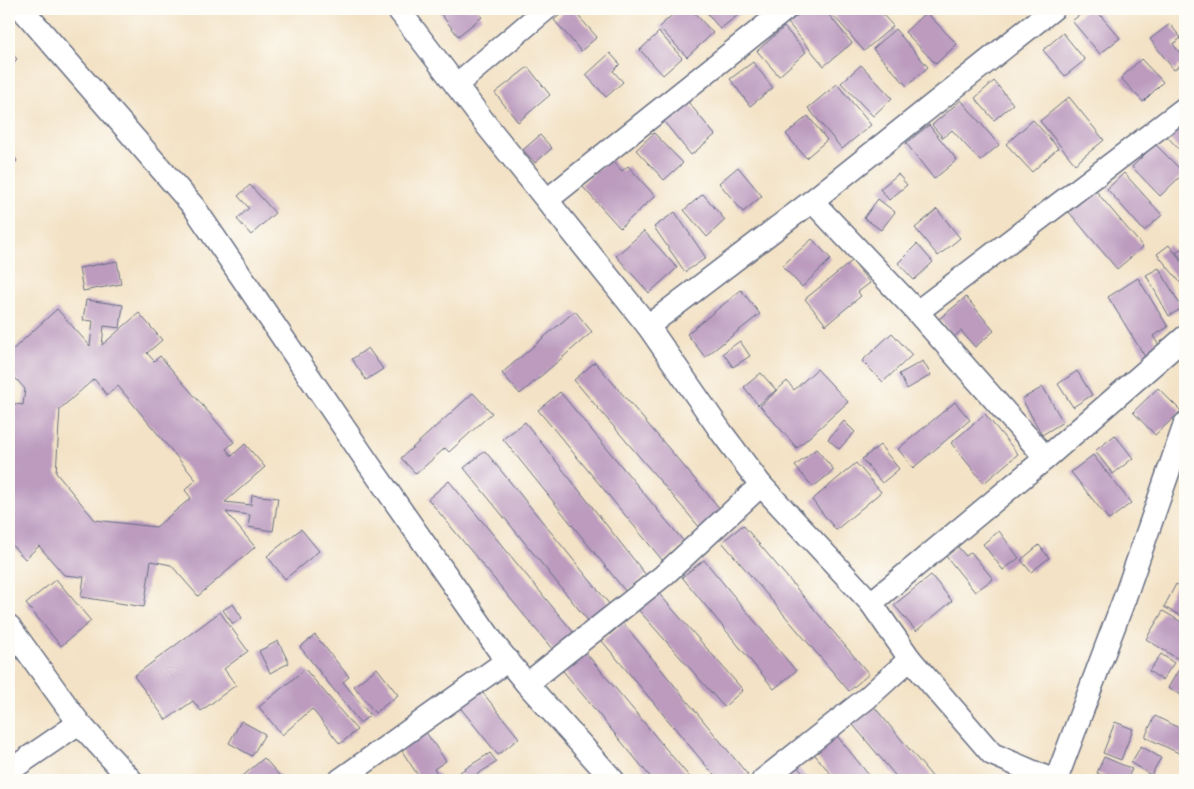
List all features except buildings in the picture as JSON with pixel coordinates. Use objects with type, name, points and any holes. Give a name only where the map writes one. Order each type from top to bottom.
[{"type":"street","points":[[22,9],[194,207],[368,463],[498,649],[605,778]]},
{"type":"street","points":[[398,9],[456,85],[648,326],[722,433],[762,485],[871,603],[910,659],[992,754],[1052,780]]},
{"type":"street","points":[[456,85],[546,9]]},
{"type":"street","points":[[547,200],[786,9]]},
{"type":"street","points":[[648,326],[812,201],[1053,9]]},
{"type":"street","points":[[916,312],[1185,108]]},
{"type":"street","points":[[812,201],[916,312],[1046,458]]},
{"type":"street","points":[[871,603],[1046,458],[1185,337]]},
{"type":"street","points":[[1056,780],[1125,597],[1185,424]]},
{"type":"street","points":[[527,684],[663,576],[762,485]]},
{"type":"street","points":[[9,626],[78,724],[131,780]]},
{"type":"street","points":[[763,780],[867,698],[910,659]]},
{"type":"street","points":[[340,780],[508,660]]},
{"type":"street","points":[[9,771],[78,724]]}]
